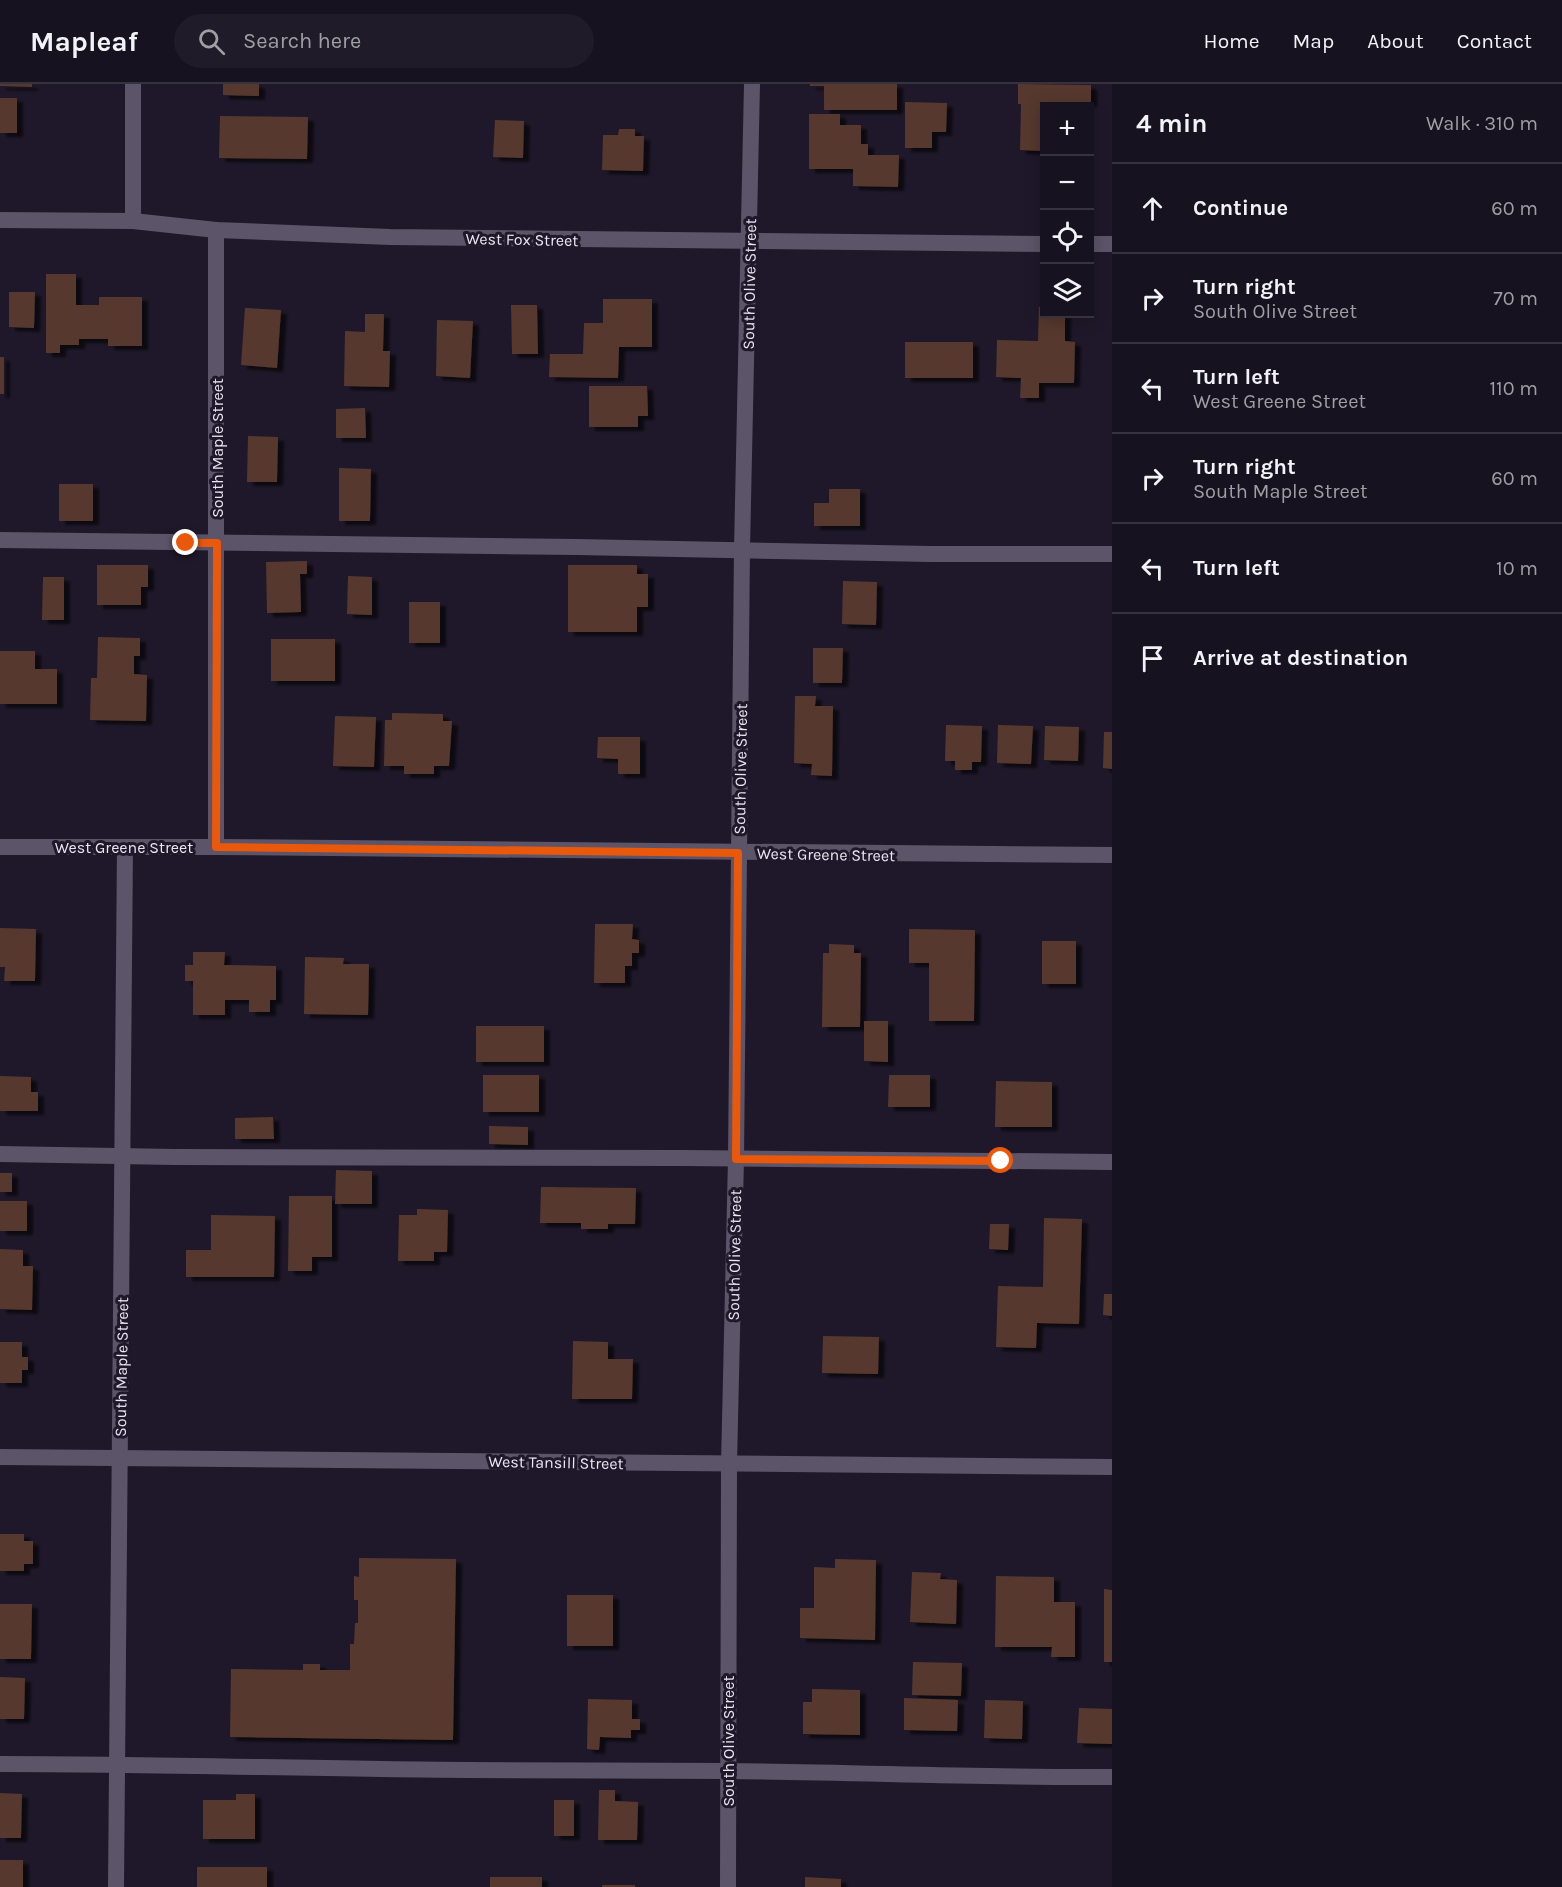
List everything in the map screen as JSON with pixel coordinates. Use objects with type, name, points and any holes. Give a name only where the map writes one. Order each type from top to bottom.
[{"type":"street","points":[[132,221],[133,84]]},
{"type":"street","name":"South Olive Street","points":[[728,1887],[729,1464],[736,1159],[742,549],[752,84]]},
{"type":"street","name":"West Fox Street","points":[[0,220],[132,221],[216,230],[390,237],[1040,244]]},
{"type":"street","name":"South Maple Street","points":[[216,230],[216,847]]},
{"type":"street","points":[[1094,244],[1112,244]]},
{"type":"street","points":[[0,540],[742,549],[930,554],[1112,554]]},
{"type":"street","name":"West Greene Street","points":[[0,847],[1112,855]]},
{"type":"street","name":"South Maple Street","points":[[116,1887],[126,847]]},
{"type":"street","points":[[0,1154],[1112,1162]]},
{"type":"street","name":"West Tansill Street","points":[[0,1457],[1112,1467]]},
{"type":"street","points":[[0,1764],[1112,1777]]},
{"type":"building","points":[[0,84],[32,84],[32,87],[0,86]]},
{"type":"building","points":[[223,84],[259,84],[259,96],[223,95]]},
{"type":"building","points":[[810,84],[897,84],[897,110],[824,110],[824,86],[810,86]]},
{"type":"building","points":[[1018,84],[1091,85],[1091,102],[1040,102],[1040,151],[1020,150],[1021,104],[1018,104]]},
{"type":"building","points":[[0,98],[17,98],[17,133],[0,133]]},
{"type":"building","points":[[905,102],[947,103],[946,132],[932,132],[932,148],[905,148]]},
{"type":"building","points":[[809,114],[840,114],[840,125],[861,125],[861,144],[868,144],[868,155],[899,155],[898,187],[853,186],[853,169],[809,169]]},
{"type":"building","points":[[220,116],[308,117],[307,159],[219,158]]},
{"type":"building","points":[[495,120],[524,121],[523,158],[493,157]]},
{"type":"building","points":[[619,129],[635,129],[635,136],[644,136],[643,171],[602,170],[603,135],[618,135]]},
{"type":"building","points":[[46,274],[76,274],[76,305],[99,305],[99,297],[142,297],[142,346],[108,346],[108,339],[79,339],[79,345],[60,345],[60,353],[46,353]]},
{"type":"building","points":[[9,292],[35,292],[34,328],[9,327]]},
{"type":"building","points":[[603,299],[652,299],[652,347],[619,347],[618,378],[549,377],[550,354],[583,354],[584,323],[603,323]]},
{"type":"building","points":[[511,305],[537,305],[538,354],[512,354]]},
{"type":"building","points":[[1039,307],[1040,318],[1065,318],[1065,341],[1075,342],[1074,383],[1039,383],[1039,398],[1020,398],[1021,378],[996,377],[997,340],[1038,341]]},
{"type":"building","points":[[245,308],[281,310],[277,368],[241,365]]},
{"type":"building","points":[[365,314],[384,314],[383,351],[390,351],[389,387],[344,386],[345,331],[365,332]]},
{"type":"building","points":[[437,320],[473,321],[470,378],[436,376]]},
{"type":"building","points":[[905,342],[973,342],[973,378],[905,378]]},
{"type":"building","points":[[0,357],[4,357],[4,394],[0,394]]},
{"type":"building","points":[[589,386],[647,386],[648,416],[638,416],[638,427],[589,427]]},
{"type":"building","points":[[365,408],[366,438],[336,438],[336,409]]},
{"type":"building","points":[[248,436],[278,437],[277,482],[247,482]]},
{"type":"building","points":[[339,468],[371,469],[370,521],[339,521]]},
{"type":"building","points":[[59,484],[93,484],[93,521],[59,521]]},
{"type":"building","points":[[829,489],[860,489],[860,526],[814,526],[814,503],[829,503]]},
{"type":"building","points":[[307,561],[307,574],[300,574],[301,612],[267,613],[266,562]]},
{"type":"building","points":[[97,565],[148,565],[148,587],[141,587],[141,605],[97,605]]},
{"type":"building","points":[[568,565],[637,565],[637,574],[648,574],[648,607],[637,607],[637,632],[568,632]]},
{"type":"building","points":[[348,576],[372,577],[372,615],[347,614]]},
{"type":"building","points":[[43,577],[64,577],[64,620],[42,620]]},
{"type":"building","points":[[843,581],[877,582],[876,625],[842,624]]},
{"type":"building","points":[[409,602],[440,602],[440,643],[409,643]]},
{"type":"building","points":[[98,637],[140,638],[140,656],[134,656],[134,674],[147,675],[146,721],[90,720],[91,678],[97,678]]},
{"type":"building","points":[[271,639],[335,639],[335,681],[271,681]]},
{"type":"building","points":[[813,648],[843,648],[842,683],[813,683]]},
{"type":"building","points":[[0,651],[35,651],[35,669],[57,669],[57,704],[0,704]]},
{"type":"building","points":[[795,696],[816,696],[815,706],[833,706],[832,776],[811,775],[812,764],[794,763]]},
{"type":"building","points":[[392,713],[443,714],[443,721],[452,721],[449,766],[434,766],[434,774],[404,774],[404,766],[384,766],[385,720],[392,720]]},
{"type":"building","points":[[335,716],[376,717],[374,767],[333,766]]},
{"type":"building","points":[[946,725],[982,726],[981,762],[972,762],[972,770],[955,770],[955,761],[945,761]]},
{"type":"building","points":[[998,725],[1033,726],[1031,764],[997,763]]},
{"type":"building","points":[[1045,726],[1079,727],[1078,761],[1044,760]]},
{"type":"building","points":[[1104,732],[1112,732],[1112,769],[1103,768]]},
{"type":"building","points":[[598,737],[640,737],[640,774],[618,774],[618,759],[597,758]]},
{"type":"building","points":[[595,924],[633,924],[632,939],[639,940],[639,953],[632,953],[632,966],[625,966],[625,983],[594,983]]},
{"type":"building","points":[[0,928],[36,929],[35,981],[4,981],[5,967],[0,967]]},
{"type":"building","points":[[909,929],[975,930],[974,1021],[929,1021],[929,963],[909,963]]},
{"type":"building","points":[[1042,941],[1076,941],[1076,984],[1042,984]]},
{"type":"building","points":[[829,944],[854,945],[854,953],[861,953],[860,1027],[822,1027],[823,953],[829,953]]},
{"type":"building","points":[[193,952],[225,952],[224,965],[276,966],[276,1000],[270,1000],[270,1012],[249,1012],[249,1000],[225,1000],[225,1015],[193,1015],[193,981],[185,981],[185,965],[193,965]]},
{"type":"building","points":[[305,957],[344,958],[343,964],[369,964],[368,1015],[304,1014]]},
{"type":"building","points":[[864,1021],[888,1021],[888,1062],[864,1061]]},
{"type":"building","points":[[476,1026],[544,1026],[544,1062],[476,1062]]},
{"type":"building","points":[[483,1075],[539,1075],[539,1112],[483,1112]]},
{"type":"building","points":[[889,1075],[930,1075],[930,1107],[888,1107]]},
{"type":"building","points":[[0,1076],[31,1077],[31,1092],[38,1092],[38,1111],[0,1111]]},
{"type":"building","points":[[996,1081],[1052,1082],[1052,1127],[995,1127]]},
{"type":"building","points":[[273,1117],[274,1139],[235,1139],[235,1118]]},
{"type":"building","points":[[489,1126],[528,1127],[528,1145],[489,1144]]},
{"type":"building","points":[[336,1170],[372,1171],[372,1204],[335,1204]]},
{"type":"building","points":[[0,1173],[12,1173],[12,1192],[0,1192]]},
{"type":"building","points":[[541,1187],[636,1188],[635,1224],[608,1224],[608,1229],[581,1229],[581,1223],[540,1223]]},
{"type":"building","points":[[289,1196],[332,1196],[332,1257],[312,1257],[312,1271],[288,1271]]},
{"type":"building","points":[[0,1201],[27,1201],[27,1231],[0,1231]]},
{"type":"building","points":[[417,1209],[448,1210],[447,1252],[434,1252],[434,1261],[398,1261],[399,1215],[417,1215]]},
{"type":"building","points":[[211,1215],[275,1216],[274,1277],[186,1277],[186,1250],[211,1250]]},
{"type":"building","points":[[1044,1218],[1082,1219],[1079,1324],[1037,1323],[1036,1348],[996,1347],[998,1286],[1043,1287]]},
{"type":"building","points":[[990,1224],[1009,1224],[1008,1250],[989,1249]]},
{"type":"building","points":[[0,1249],[23,1250],[23,1266],[33,1266],[32,1310],[0,1309]]},
{"type":"building","points":[[1104,1294],[1112,1294],[1112,1316],[1103,1315]]},
{"type":"building","points":[[823,1336],[879,1337],[878,1374],[822,1373]]},
{"type":"building","points":[[573,1341],[608,1342],[608,1359],[633,1359],[632,1399],[572,1399]]},
{"type":"building","points":[[0,1342],[22,1342],[22,1357],[28,1357],[28,1370],[22,1370],[22,1383],[0,1383]]},
{"type":"building","points":[[0,1534],[24,1534],[24,1541],[33,1541],[33,1564],[24,1564],[24,1571],[0,1571]]},
{"type":"building","points":[[359,1558],[456,1559],[453,1740],[230,1737],[231,1669],[303,1670],[303,1664],[320,1664],[320,1670],[350,1670],[350,1644],[354,1644],[355,1623],[358,1623],[358,1600],[354,1600],[354,1576],[359,1577]]},
{"type":"building","points":[[835,1559],[876,1560],[875,1640],[800,1638],[800,1608],[814,1608],[814,1567],[835,1568]]},
{"type":"building","points":[[912,1572],[941,1573],[940,1579],[957,1580],[956,1624],[910,1622]]},
{"type":"building","points":[[996,1576],[1054,1577],[1054,1602],[1075,1602],[1075,1657],[1051,1657],[1052,1647],[995,1647]]},
{"type":"building","points":[[1104,1589],[1112,1590],[1112,1662],[1104,1662]]},
{"type":"building","points":[[567,1595],[613,1595],[613,1646],[567,1646]]},
{"type":"building","points":[[0,1604],[32,1604],[31,1659],[0,1659]]},
{"type":"building","points":[[913,1662],[962,1663],[961,1696],[912,1695]]},
{"type":"building","points":[[0,1677],[25,1678],[24,1719],[0,1719]]},
{"type":"building","points":[[812,1689],[860,1690],[860,1735],[803,1734],[803,1702],[812,1702]]},
{"type":"building","points":[[904,1698],[958,1700],[957,1731],[904,1730]]},
{"type":"building","points":[[588,1699],[632,1700],[632,1719],[640,1719],[640,1730],[631,1730],[631,1738],[600,1737],[599,1750],[587,1749]]},
{"type":"building","points":[[985,1700],[1023,1701],[1022,1739],[984,1738]]},
{"type":"building","points":[[1079,1708],[1112,1709],[1112,1744],[1077,1743]]},
{"type":"building","points":[[599,1790],[615,1790],[615,1801],[638,1802],[637,1840],[598,1840]]},
{"type":"building","points":[[0,1793],[22,1794],[21,1838],[0,1838]]},
{"type":"building","points":[[236,1794],[255,1794],[255,1839],[203,1839],[203,1800],[236,1800]]},
{"type":"building","points":[[554,1800],[574,1800],[574,1836],[554,1836]]},
{"type":"building","points":[[0,1860],[23,1860],[23,1887],[0,1887]]},
{"type":"building","points":[[197,1867],[267,1867],[267,1887],[197,1887]]},
{"type":"building","points":[[490,1877],[542,1877],[542,1887],[490,1887]]},
{"type":"building","points":[[805,1877],[841,1879],[841,1887],[805,1887]]},
{"type":"building","points":[[602,1885],[635,1885],[635,1887],[602,1887]]},
{"type":"route","points":[[186,543],[217,543],[216,847],[738,853],[736,1159],[1001,1161]]}]
